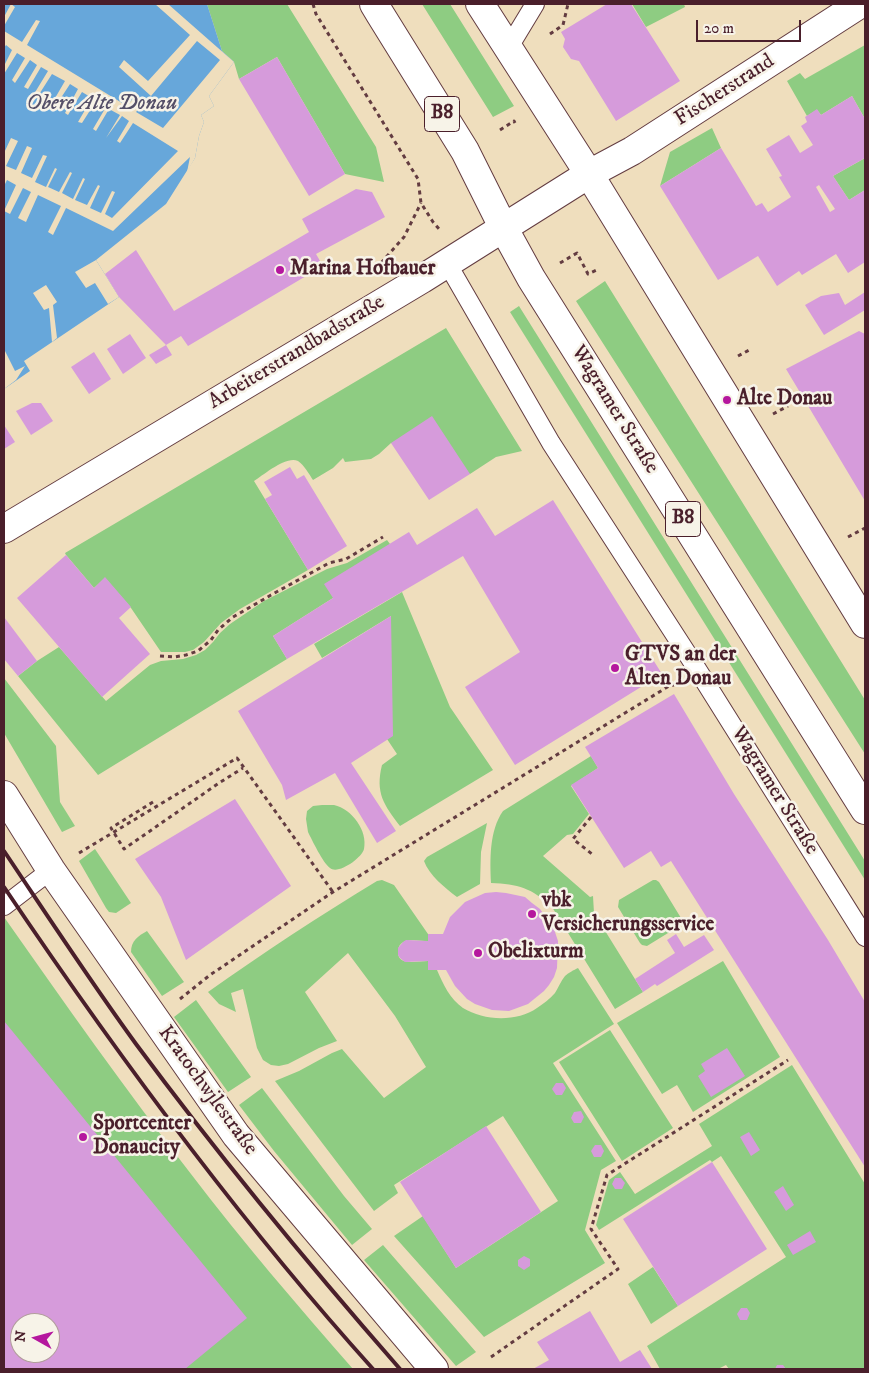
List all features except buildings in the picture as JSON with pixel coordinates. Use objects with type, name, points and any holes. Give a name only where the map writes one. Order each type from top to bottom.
[{"type":"main road","name":"Wagramer Straße","points":[[374,4],[465,151],[537,287],[865,810]]},
{"type":"main road","points":[[480,4],[589,174],[865,624]]},
{"type":"main road","name":"Fischerstrand","points":[[589,174],[632,151],[860,4]]},
{"type":"main road","name":"Arbeiterstrandbadstraße","points":[[4,529],[446,263],[589,174]]},
{"type":"main road","name":"Kratochwjlestraße","points":[[4,794],[51,870],[236,1135],[434,1369]]},
{"type":"lane","points":[[509,47],[535,4]]},
{"type":"lane","name":"Wagramer Straße","points":[[446,263],[551,443],[697,669],[865,937]]},
{"type":"lane","points":[[4,906],[51,870]]},
{"type":"path","points":[[313,4],[316,14],[418,179],[421,203],[433,222]]},
{"type":"path","points":[[545,37],[563,25],[568,4]]},
{"type":"path","points":[[500,130],[514,121],[518,128]]},
{"type":"path","points":[[374,267],[383,262],[404,237],[421,203]]},
{"type":"path","points":[[558,264],[577,254],[588,274],[599,269]]},
{"type":"path","points":[[737,357],[751,349]]},
{"type":"path","points":[[773,414],[788,406]]},
{"type":"path","points":[[160,656],[174,657],[198,651],[211,640],[218,630],[234,617],[329,563],[346,559],[383,537]]},
{"type":"path","points":[[154,1019],[210,975],[333,892],[669,686],[678,683],[697,669]]},
{"type":"path","points":[[51,870],[237,758],[333,892]]},
{"type":"path","points":[[154,802],[111,828],[124,848],[243,768]]},
{"type":"path","points":[[591,817],[573,839],[592,854]]},
{"type":"path","points":[[490,1357],[618,1269],[591,1229],[607,1175],[788,1060]]},
{"type":"green space","points":[[207,4],[287,4],[376,147],[384,182],[345,174],[277,57],[239,79],[234,62],[222,51]]},
{"type":"green space","points":[[422,4],[450,4],[514,106],[493,117]]},
{"type":"green space","points":[[632,4],[684,4],[685,7],[646,27]]},
{"type":"green space","points":[[865,45],[865,119],[852,96],[821,115],[817,110],[807,116],[787,81],[800,73],[805,79]]},
{"type":"green space","points":[[712,128],[721,148],[660,186],[670,152]]},
{"type":"green space","points":[[865,158],[865,190],[849,200],[833,176]]},
{"type":"green space","points":[[605,281],[865,700],[865,754],[576,301]]},
{"type":"green space","points":[[519,306],[865,861],[865,880],[510,312]]},
{"type":"green space","points":[[446,328],[522,451],[496,457],[470,474],[391,443],[371,459],[345,462],[343,458],[333,468],[313,480],[298,461],[288,461],[275,467],[254,481],[308,570],[240,609],[221,623],[204,642],[193,650],[161,652],[131,608],[105,578],[94,588],[66,555],[65,553]]},
{"type":"green space","points":[[387,540],[390,544],[333,598],[273,636],[287,659],[98,775],[18,676],[59,647],[106,701],[150,665],[161,661],[183,659],[196,655],[205,650],[230,624],[264,601],[327,569],[347,563]]},
{"type":"green space","points":[[402,592],[450,707],[493,770],[400,826],[385,805],[380,791],[382,765],[397,754],[387,739],[391,616],[322,658],[314,644]]},
{"type":"green space","points":[[4,678],[56,746],[60,802],[75,826],[62,832],[4,733]]},
{"type":"green space","points":[[591,756],[598,768],[571,786],[589,814],[573,834],[567,835],[543,856],[590,897],[593,896],[594,913],[643,992],[615,1009],[552,907],[538,895],[524,888],[509,884],[491,883],[493,837],[498,819],[503,811]]},
{"type":"green space","points":[[334,805],[347,811],[357,822],[364,835],[364,849],[359,857],[344,867],[334,870],[327,865],[308,832],[307,811],[313,806]]},
{"type":"green space","points":[[487,823],[481,852],[480,884],[457,897],[433,876],[424,861],[427,857]]},
{"type":"green space","points":[[95,849],[131,903],[116,913],[109,912],[106,908],[79,861]]},
{"type":"green space","points":[[382,880],[394,885],[428,934],[428,941],[410,940],[402,943],[399,946],[399,957],[406,962],[428,961],[428,970],[437,970],[444,986],[463,1008],[481,1015],[500,1018],[510,1018],[529,1013],[555,993],[565,976],[578,968],[614,1024],[553,1063],[616,1161],[601,1170],[585,1230],[605,1263],[484,1337],[394,1236],[423,1216],[456,1268],[558,1201],[503,1116],[394,1185],[398,1193],[374,1211],[275,1081],[342,1049],[384,1098],[426,1067],[395,1016],[348,953],[305,992],[337,1041],[288,1064],[271,1065],[263,1060],[257,1048],[243,989],[231,993],[236,1012],[219,1004],[208,992],[313,921],[377,881]]},
{"type":"green space","points":[[653,880],[659,882],[681,918],[682,923],[647,946],[640,943],[618,907],[619,900]]},
{"type":"green space","name":"Sportcenter Donaucity","points":[[4,917],[96,1047],[191,1174],[270,1273],[353,1369],[4,1369]]},
{"type":"green space","points":[[147,931],[184,982],[162,996],[131,952],[132,945],[136,939]]},
{"type":"green space","points":[[723,961],[780,1057],[693,1112],[677,1085],[662,1094],[617,1023]]},
{"type":"green space","points":[[196,1000],[251,1077],[228,1092],[174,1017]]},
{"type":"green space","points":[[610,1030],[673,1128],[622,1161],[559,1062]]},
{"type":"green space","points":[[792,1065],[865,1184],[865,1369],[729,1369],[726,1365],[718,1369],[660,1369],[647,1346],[786,1257],[721,1156],[712,1162],[710,1160],[599,1230],[596,1225],[609,1180],[620,1172],[635,1194],[712,1146],[699,1124]]},
{"type":"green space","points":[[262,1088],[344,1196],[372,1229],[352,1245],[274,1151],[239,1105]]},
{"type":"green space","points":[[383,1245],[476,1352],[456,1366],[364,1260]]},
{"type":"green space","points":[[653,1267],[678,1306],[651,1324],[628,1284]]},
{"type":"water","name":"Obere Alte Donau","points":[[4,4],[207,4],[222,51],[234,62],[209,96],[214,106],[201,115],[204,122],[195,158],[166,204],[96,260],[119,297],[24,361],[30,371],[4,389]]},
{"type":"pier","points":[[11,4],[15,7],[4,26],[4,17]]},
{"type":"pier","points":[[155,4],[168,4],[234,62],[209,96],[214,106],[201,115],[204,122],[195,158],[187,172],[190,157],[113,231],[66,208],[53,235],[48,232],[61,206],[38,195],[26,222],[18,218],[31,192],[23,188],[10,214],[4,211],[16,185],[7,180],[4,186],[4,153],[11,138],[18,141],[6,166],[16,170],[27,146],[32,148],[21,173],[32,178],[43,155],[47,156],[35,182],[46,187],[55,168],[57,169],[48,187],[59,192],[70,172],[72,173],[62,193],[73,199],[83,178],[85,179],[75,200],[87,205],[98,185],[100,186],[90,208],[101,213],[112,191],[115,192],[105,214],[112,218],[178,151],[133,123],[120,143],[117,141],[129,121],[122,116],[106,138],[120,115],[109,109],[96,131],[93,129],[106,107],[96,101],[82,123],[78,122],[92,98],[82,92],[68,115],[65,113],[78,89],[70,84],[55,107],[51,105],[65,81],[52,74],[38,96],[34,94],[48,71],[41,67],[28,89],[24,87],[37,65],[30,60],[15,83],[12,80],[25,58],[17,53],[4,74],[4,66],[12,50],[6,45],[4,48],[4,31],[22,42],[36,20],[40,21],[27,45],[127,106],[135,96],[144,103],[136,112],[163,128],[220,60],[197,41],[151,96],[119,67],[124,60],[148,81],[190,35]]},
{"type":"pier","points":[[96,260],[119,297],[108,304],[95,283],[86,288],[75,272]]},
{"type":"pier","points":[[46,285],[57,302],[53,305],[57,338],[52,342],[49,308],[44,310],[33,293]]},
{"type":"pier","points":[[4,349],[15,371],[25,366],[16,380],[4,389]]},
{"type":"railway","points":[[4,851],[102,996],[167,1086],[265,1209],[400,1369]]},
{"type":"railway","points":[[4,887],[90,1012],[180,1134],[274,1254],[373,1369]]},
{"type":"place","name":"Marina Hofbauer","points":[[280,270]]},
{"type":"place","name":"Alte Donau","points":[[727,400]]},
{"type":"place","name":"GTVS an der Alten Donau","points":[[615,668]]},
{"type":"place","name":"vbk Versicherungsservice","points":[[532,914]]},
{"type":"place","name":"Obelixturm","points":[[478,953]]},
{"type":"place","name":"Sportcenter Donaucity","points":[[83,1137]]}]
